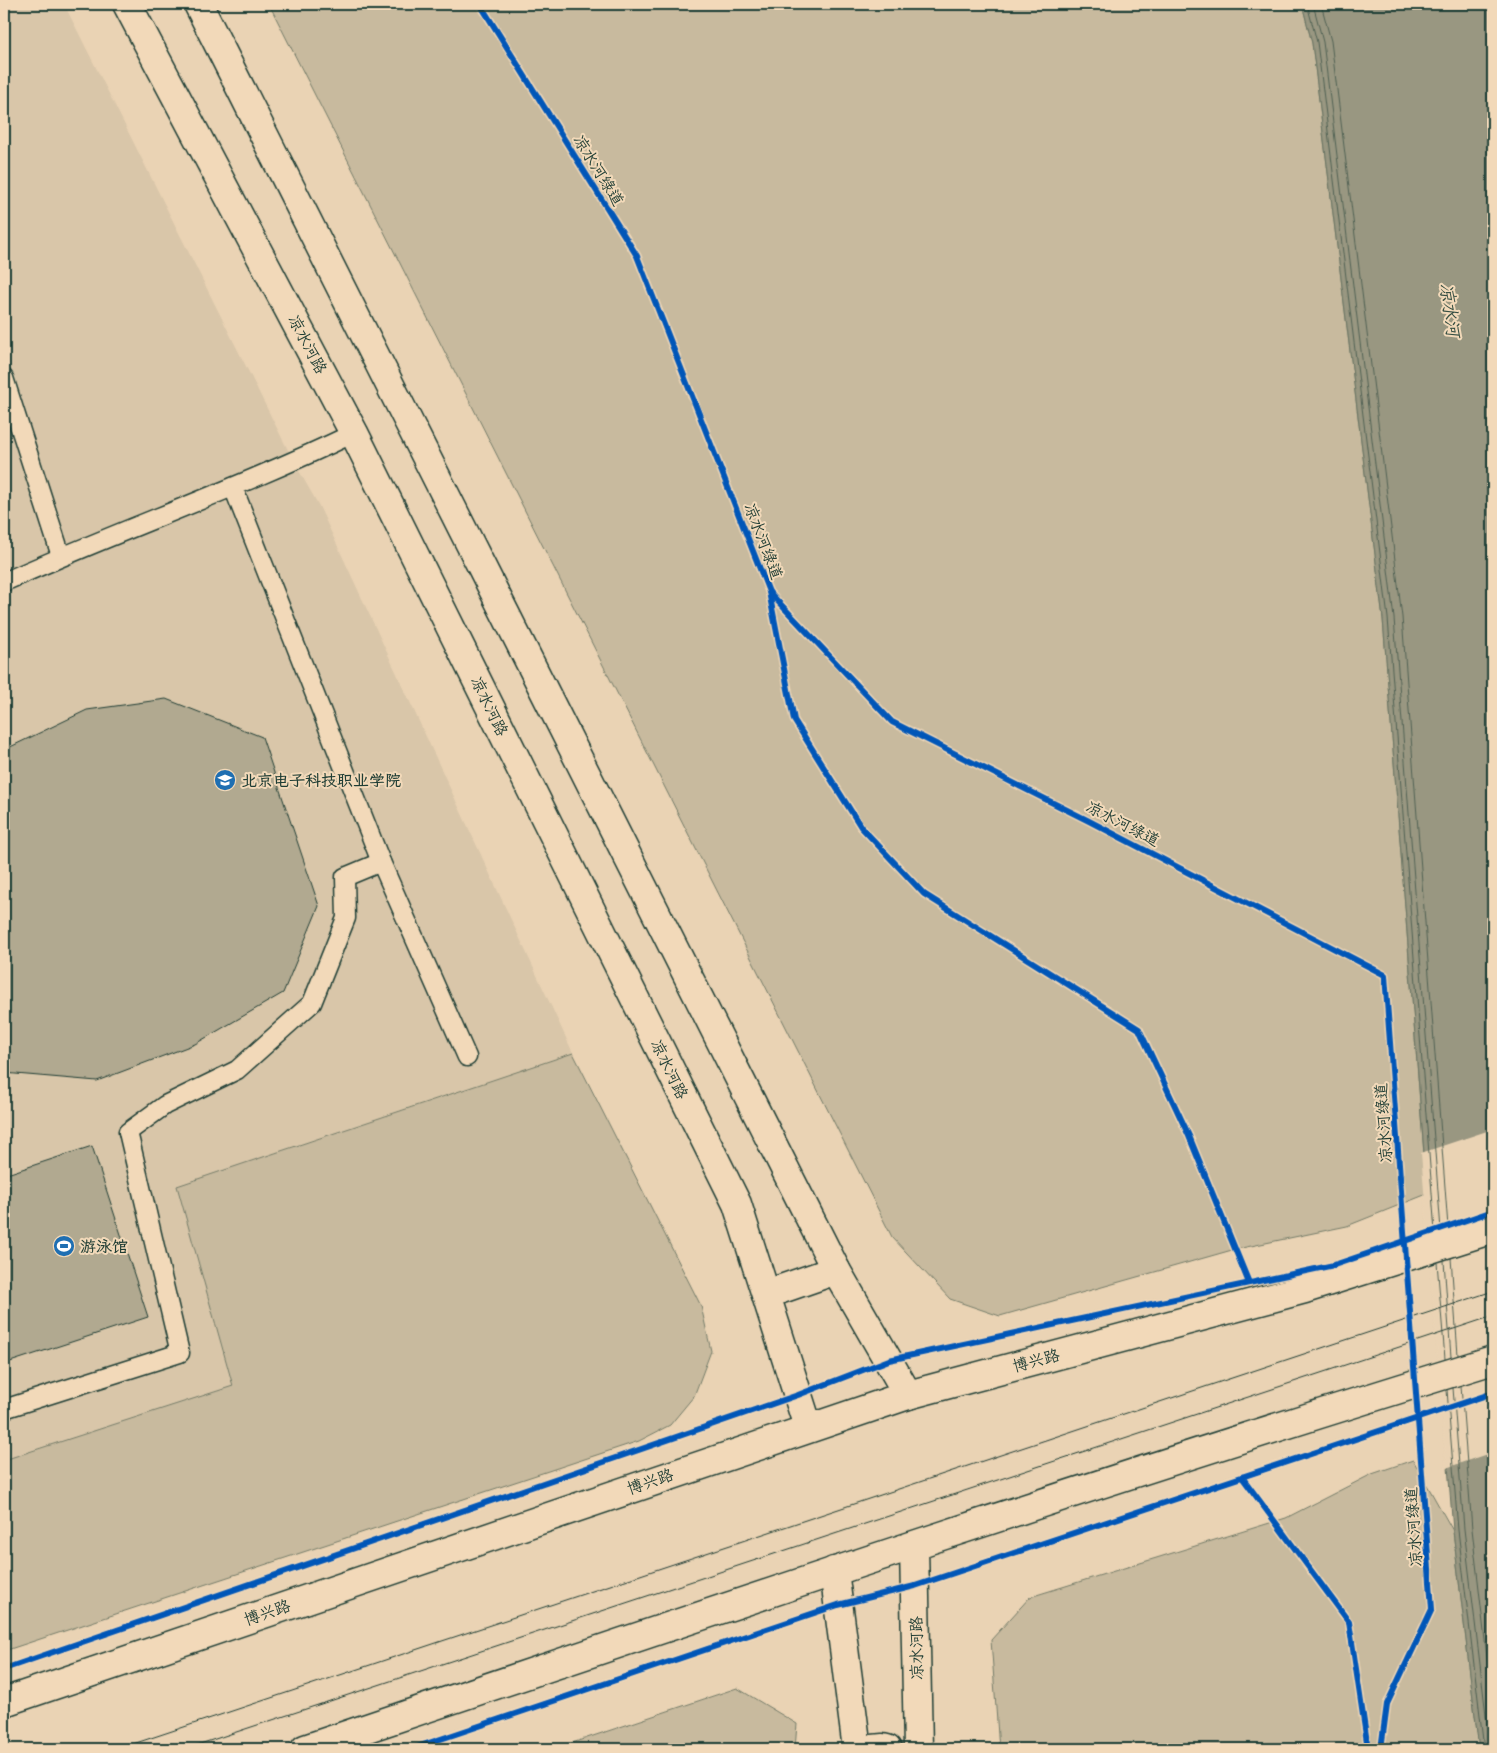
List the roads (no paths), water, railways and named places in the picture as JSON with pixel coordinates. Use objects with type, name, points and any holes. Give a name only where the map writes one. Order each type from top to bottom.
[{"type":"street","name":"凉水河路","points":[[127,4],[354,433],[738,1204],[808,1427]]},
{"type":"street","points":[[198,4],[836,1270],[908,1395]]},
{"type":"street","name":"博兴路","points":[[4,1702],[808,1427],[908,1395],[1305,1289],[1493,1229]]},
{"type":"street","points":[[766,1294],[836,1270]]},
{"type":"street","points":[[305,1749],[834,1572],[1318,1414],[1493,1360]]},
{"type":"street","name":"凉水河路","points":[[914,1546],[918,1749]]},
{"type":"street","points":[[834,1572],[857,1749]]},
{"type":"street","points":[[872,1749],[887,1749]]},
{"type":"lane","points":[[4,378],[62,556]]},
{"type":"lane","points":[[4,582],[62,556],[294,462],[354,433]]},
{"type":"lane","points":[[233,487],[381,862],[467,1057]]},
{"type":"lane","points":[[4,1409],[180,1353],[128,1132],[165,1105],[237,1070],[312,1003],[346,918],[345,877],[381,862]]},
{"type":"water","name":"凉水河","points":[[1302,4],[1493,4],[1493,1749],[1479,1749],[1453,1531],[1383,619],[1312,43]]},
{"type":"tram line","points":[[118,1749],[1493,1291]]},
{"type":"tram line","points":[[185,1749],[1493,1316]]},
{"type":"place","name":"北京电子科技职业学院","points":[[225,780]]},
{"type":"place","name":"游泳馆","points":[[64,1246]]}]
